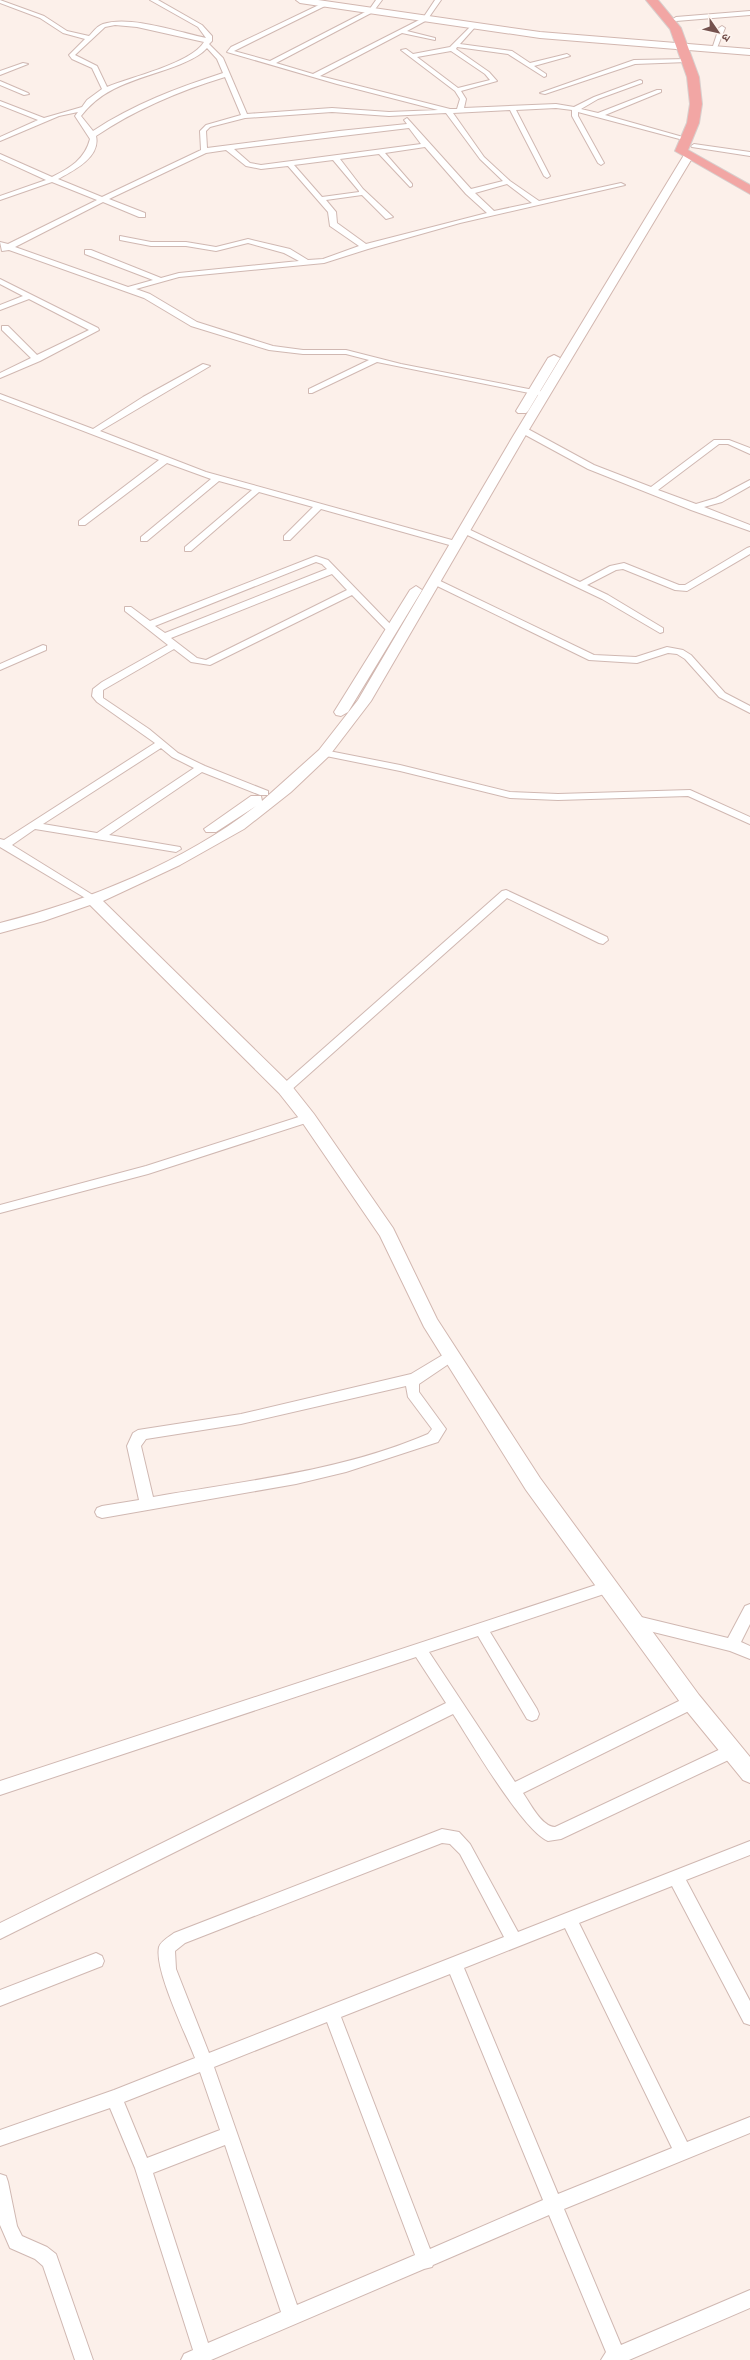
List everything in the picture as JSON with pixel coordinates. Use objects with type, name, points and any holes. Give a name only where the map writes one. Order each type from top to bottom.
[{"type":"highway","points":[[652,0],[688,46],[688,60],[693,77],[696,104],[687,147]]},
{"type":"highway","points":[[661,0],[676,19],[703,77],[705,104],[702,124],[687,147]]},
{"type":"highway","points":[[687,147],[750,178]]},
{"type":"highway","points":[[687,147],[750,190]]},
{"type":"main road","points":[[300,0],[473,26],[571,38],[750,52]]},
{"type":"main road","points":[[0,928],[39,918],[87,896],[103,885],[176,849],[226,820],[264,793],[316,746],[351,700],[391,630],[450,543],[687,147]]},
{"type":"main road","points":[[0,918],[87,896],[112,892],[175,862],[239,826],[286,789],[324,753],[364,701],[434,581],[450,543],[464,530],[523,430],[539,393]]},
{"type":"main road","points":[[87,896],[285,1089],[308,1118],[387,1232],[430,1322],[533,1484],[692,1702],[750,1773]]},
{"type":"street","points":[[153,0],[200,26],[208,34],[208,43],[220,58],[245,116]]},
{"type":"street","points":[[270,64],[331,34],[371,11],[379,0]]},
{"type":"street","points":[[314,76],[425,19],[438,0]]},
{"type":"street","points":[[0,1],[42,17],[65,32],[89,38]]},
{"type":"street","points":[[325,4],[230,51],[270,64],[446,110],[469,142],[508,182],[539,204]]},
{"type":"street","points":[[676,19],[750,13]]},
{"type":"street","points":[[106,89],[95,67],[72,56],[89,38],[104,26],[118,23],[208,43]]},
{"type":"street","points":[[455,47],[473,26]]},
{"type":"street","points":[[714,48],[722,28]]},
{"type":"street","points":[[401,31],[433,39]]},
{"type":"street","points":[[0,198],[51,179],[71,169],[88,155],[93,144],[92,135],[78,116],[84,108],[106,89],[184,61],[208,43]]},
{"type":"street","points":[[455,47],[487,73],[494,81],[457,90]]},
{"type":"street","points":[[413,56],[455,47],[507,51],[544,76]]},
{"type":"street","points":[[404,50],[457,90],[463,99],[460,110]]},
{"type":"street","points":[[529,65],[567,56]]},
{"type":"street","points":[[543,93],[634,62],[688,60]]},
{"type":"street","points":[[0,73],[25,64]]},
{"type":"street","points":[[92,135],[135,108],[155,98],[226,74]]},
{"type":"street","points":[[575,109],[596,98],[640,82]]},
{"type":"street","points":[[0,83],[26,94]]},
{"type":"street","points":[[599,115],[659,91]]},
{"type":"street","points":[[0,104],[43,120]]},
{"type":"street","points":[[204,151],[203,131],[205,128],[245,116],[332,110],[404,114],[446,110],[556,106],[599,115],[687,147],[741,152],[750,149]]},
{"type":"street","points":[[0,139],[43,120],[84,108]]},
{"type":"street","points":[[512,108],[546,176]]},
{"type":"street","points":[[575,109],[575,116],[601,163]]},
{"type":"street","points":[[404,114],[410,126],[469,192],[492,212]]},
{"type":"street","points":[[0,252],[103,199],[204,151],[226,147],[410,126]]},
{"type":"street","points":[[226,147],[252,166],[289,163],[428,145]]},
{"type":"street","points":[[381,152],[410,185]]},
{"type":"street","points":[[0,156],[51,179],[142,216]]},
{"type":"street","points":[[335,157],[364,192],[389,217]]},
{"type":"street","points":[[289,163],[332,212],[333,224],[365,247]]},
{"type":"street","points":[[469,192],[508,182]]},
{"type":"street","points":[[129,289],[182,274],[324,261],[365,247],[492,212],[539,204],[621,185]]},
{"type":"street","points":[[321,199],[364,192]]},
{"type":"street","points":[[123,238],[151,244],[186,244],[216,248],[248,241],[287,251],[307,263]]},
{"type":"street","points":[[0,244],[147,296],[194,324],[272,348],[303,352],[340,352],[539,393]]},
{"type":"street","points":[[88,252],[160,280]]},
{"type":"street","points":[[0,282],[95,330],[0,376]]},
{"type":"street","points":[[0,308],[29,296]]},
{"type":"street","points":[[5,328],[37,359]]},
{"type":"street","points":[[312,391],[375,360]]},
{"type":"street","points":[[93,432],[146,399],[206,366]]},
{"type":"street","points":[[0,396],[165,460],[217,478],[450,543]]},
{"type":"street","points":[[523,430],[587,465],[694,508],[750,528]]},
{"type":"street","points":[[651,491],[717,442],[729,442],[750,451]]},
{"type":"street","points":[[82,523],[165,460]]},
{"type":"street","points":[[144,539],[217,478]]},
{"type":"street","points":[[694,508],[719,500],[750,482]]},
{"type":"street","points":[[188,549],[257,490]]},
{"type":"street","points":[[287,538],[318,507]]},
{"type":"street","points":[[464,530],[580,585],[660,630]]},
{"type":"street","points":[[580,585],[613,568],[624,566],[678,588],[687,588],[750,550]]},
{"type":"street","points":[[149,625],[314,560],[321,560],[333,570],[391,630]]},
{"type":"street","points":[[164,637],[333,570]]},
{"type":"street","points":[[434,581],[592,658],[637,660],[667,650],[680,652],[688,657],[722,695],[750,710]]},
{"type":"street","points":[[128,609],[198,662],[211,662],[353,591]]},
{"type":"street","points":[[174,645],[106,684],[96,692],[100,700],[146,731],[175,755],[201,768],[264,793]]},
{"type":"street","points":[[0,667],[43,648]]},
{"type":"street","points":[[722,695],[750,706]]},
{"type":"street","points":[[87,896],[2,844],[34,826],[160,744]]},
{"type":"street","points":[[324,753],[408,770],[503,794],[566,797],[690,794],[750,821]]},
{"type":"street","points":[[100,836],[201,768]]},
{"type":"street","points":[[34,826],[176,849]]},
{"type":"street","points":[[285,1089],[506,893],[603,940]]},
{"type":"street","points":[[0,1209],[148,1170],[308,1118]]},
{"type":"street","points":[[147,1503],[134,1446],[138,1437],[143,1434],[241,1419],[414,1379],[451,1355]]},
{"type":"street","points":[[102,1512],[296,1478],[346,1467],[426,1441],[433,1438],[439,1429],[413,1393],[411,1386],[414,1379]]},
{"type":"street","points":[[0,1788],[608,1586]]},
{"type":"street","points":[[732,1645],[750,1610]]},
{"type":"street","points":[[633,1621],[732,1645],[750,1653]]},
{"type":"street","points":[[481,1629],[532,1714]]},
{"type":"street","points":[[419,1649],[512,1791],[545,1833],[553,1834],[732,1751]]},
{"type":"street","points":[[512,1791],[692,1702]]},
{"type":"street","points":[[0,1931],[456,1705]]},
{"type":"street","points":[[292,2317],[205,2063],[168,1969],[167,1948],[180,1938],[442,1836],[454,1837],[465,1849],[514,1941]]},
{"type":"street","points":[[0,2138],[114,2098],[205,2063],[750,1848]]},
{"type":"street","points":[[676,1877],[750,2017]]},
{"type":"street","points":[[569,1919],[684,2153]]},
{"type":"street","points":[[0,1998],[96,1961]]},
{"type":"street","points":[[454,1964],[553,2205],[614,2359],[750,2299]]},
{"type":"street","points":[[331,2013],[426,2260]]},
{"type":"street","points":[[114,2098],[143,2168],[196,2357],[553,2205],[750,2125]]},
{"type":"street","points":[[143,2168],[230,2135]]},
{"type":"street","points":[[0,2182],[9,2228],[16,2242],[41,2253],[50,2260],[84,2360]]}]
